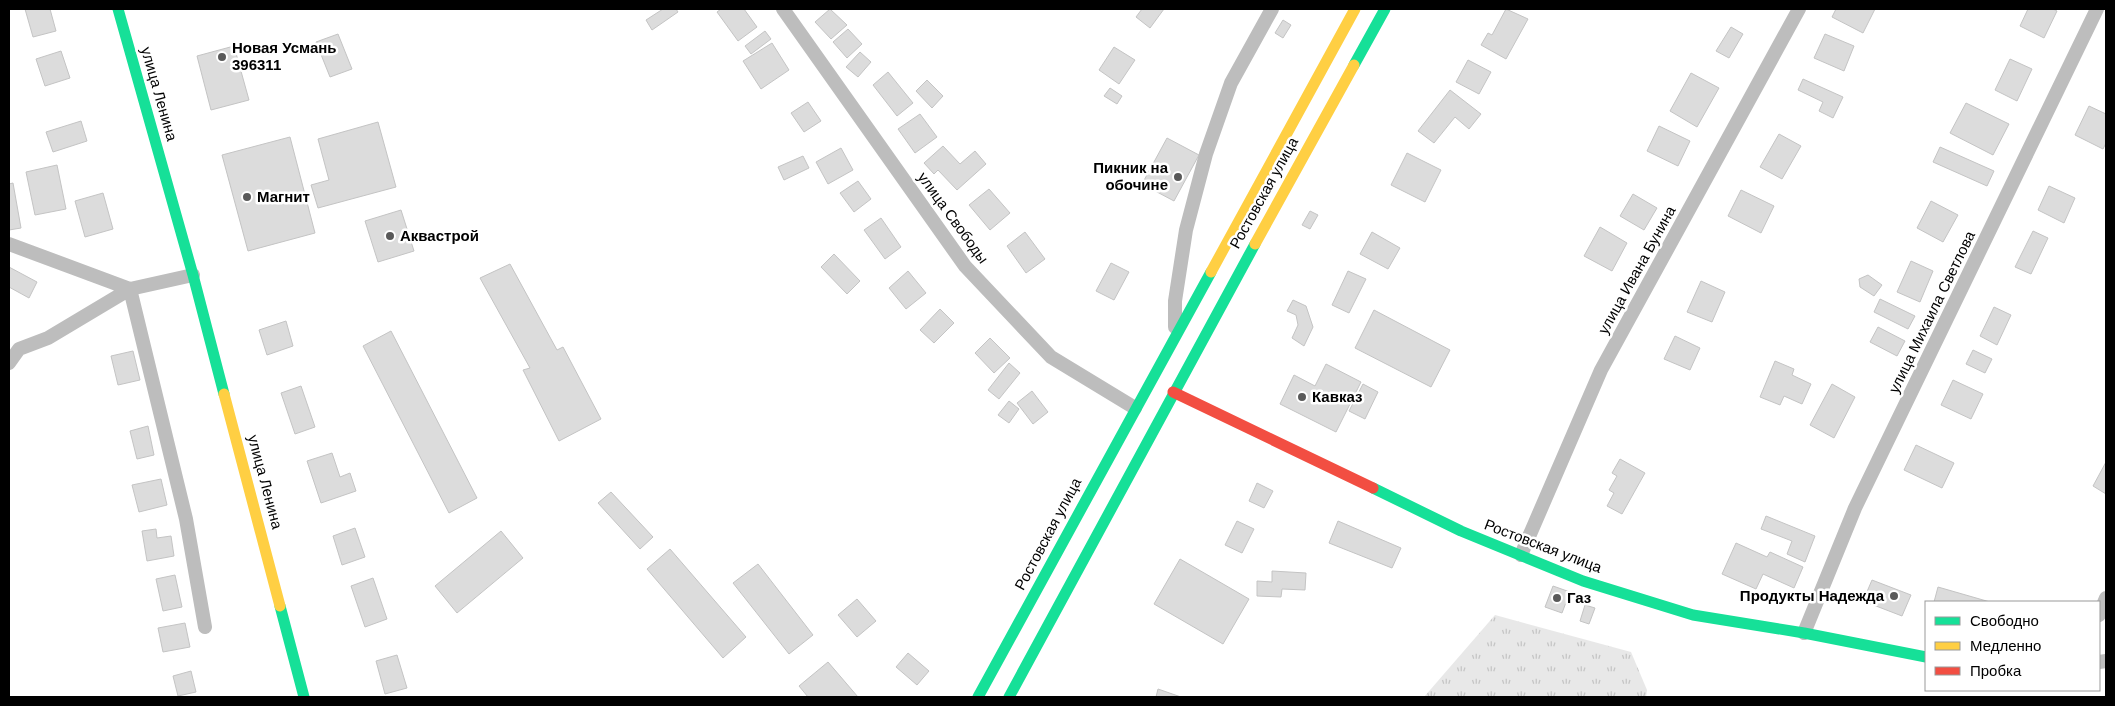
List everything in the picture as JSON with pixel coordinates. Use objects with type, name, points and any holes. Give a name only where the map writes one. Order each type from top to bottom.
[{"type":"main road","name":"улица Ленина","points":[[118,9],[194,275],[304,697]]},
{"type":"main road","name":"Ростовская улица","points":[[978,697],[1355,9]]},
{"type":"main road","name":"Ростовская улица","points":[[1009,697],[1173,392],[1385,9]]},
{"type":"main road","name":"Ростовская улица","points":[[1173,392],[1461,531],[1583,581],[1693,616],[1804,634],[1925,657]]},
{"type":"street","name":"улица Свободы","points":[[783,9],[965,266],[1051,357],[1135,408]]},
{"type":"street","points":[[1176,334],[1175,301],[1186,230],[1206,154],[1231,83],[1272,9]]},
{"type":"street","points":[[1368,39],[1400,9]]},
{"type":"street","name":"улица Ивана Бунина","points":[[1521,556],[1601,370],[1799,9]]},
{"type":"street","name":"улица Михаила Светлова","points":[[1804,634],[1855,508],[2097,9]]},
{"type":"street","points":[[9,244],[130,289]]},
{"type":"street","points":[[9,363],[20,349],[48,338],[130,289],[194,275]]},
{"type":"street","points":[[130,289],[186,519],[205,627]]},
{"type":"street","points":[[2100,613],[2106,598]]},
{"type":"green space","points":[[1495,615],[1631,652],[1647,690],[1646,697],[1424,697]]},
{"type":"building","points":[[25,9],[50,9],[56,31],[33,37]]},
{"type":"building","points":[[663,9],[676,9],[678,12],[652,30],[646,20]]},
{"type":"building","points":[[721,9],[744,9],[757,27],[738,41],[717,12]]},
{"type":"building","points":[[830,9],[847,25],[831,39],[815,22]]},
{"type":"building","points":[[1142,9],[1164,9],[1150,28],[1136,17]]},
{"type":"building","points":[[1506,9],[1528,19],[1506,59],[1481,45],[1488,33],[1492,35]]},
{"type":"building","points":[[1836,9],[1875,9],[1863,33],[1832,17]]},
{"type":"building","points":[[2028,9],[2053,9],[2057,11],[2044,38],[2020,26]]},
{"type":"building","points":[[1283,20],[1291,25],[1283,38],[1275,33]]},
{"type":"building","points":[[1731,27],[1743,34],[1729,58],[1716,51]]},
{"type":"building","points":[[848,29],[862,44],[847,58],[833,42]]},
{"type":"building","points":[[765,31],[771,39],[751,54],[745,46]]},
{"type":"building","points":[[338,34],[352,69],[330,77],[316,42]]},
{"type":"building","points":[[1825,34],[1854,46],[1844,71],[1814,58]]},
{"type":"building","points":[[772,43],[789,70],[761,89],[743,61]]},
{"type":"building","points":[[234,46],[249,100],[211,110],[197,56]]},
{"type":"building","points":[[1114,47],[1135,60],[1119,84],[1099,70]]},
{"type":"building","points":[[61,51],[70,78],[45,86],[36,59]]},
{"type":"building","points":[[860,52],[871,62],[858,77],[846,67]]},
{"type":"building","points":[[2010,59],[2032,69],[2017,101],[1995,90]]},
{"type":"building","points":[[1468,60],[1491,72],[1479,94],[1456,82]]},
{"type":"building","points":[[888,72],[913,103],[897,116],[873,85]]},
{"type":"building","points":[[1691,73],[1719,88],[1697,127],[1670,111]]},
{"type":"building","points":[[1803,79],[1843,97],[1833,118],[1819,111],[1823,102],[1798,90]]},
{"type":"building","points":[[927,80],[943,96],[932,108],[916,91]]},
{"type":"building","points":[[1110,88],[1122,96],[1117,104],[1104,96]]},
{"type":"building","points":[[1450,90],[1481,114],[1469,129],[1455,117],[1434,143],[1418,131]]},
{"type":"building","points":[[808,102],[821,121],[804,132],[791,113]]},
{"type":"building","points":[[1966,103],[2009,124],[1993,155],[1950,133]]},
{"type":"building","points":[[2089,106],[2106,114],[2106,143],[2103,149],[2075,135]]},
{"type":"building","points":[[920,114],[937,137],[915,153],[898,129]]},
{"type":"building","points":[[81,121],[87,141],[53,152],[46,132]]},
{"type":"building","points":[[378,122],[396,187],[318,208],[311,185],[329,180],[318,139]]},
{"type":"building","points":[[1659,126],[1690,141],[1678,166],[1647,151]]},
{"type":"building","points":[[1779,134],[1801,146],[1782,179],[1760,167]]},
{"type":"building","points":[[290,137],[315,233],[248,251],[222,155]]},
{"type":"building","points":[[1167,138],[1199,155],[1174,201],[1142,184]]},
{"type":"building","points":[[943,146],[960,164],[975,151],[986,164],[957,190],[938,170],[934,174],[924,163]]},
{"type":"building","points":[[1940,147],[1994,171],[1987,186],[1933,162]]},
{"type":"building","points":[[841,148],[853,170],[828,184],[816,162]]},
{"type":"building","points":[[1407,153],[1441,170],[1425,202],[1391,185]]},
{"type":"building","points":[[803,156],[809,168],[784,180],[778,167]]},
{"type":"building","points":[[57,165],[66,209],[35,215],[26,172]]},
{"type":"building","points":[[858,181],[871,199],[854,212],[840,193]]},
{"type":"building","points":[[13,183],[21,228],[9,230],[9,184]]},
{"type":"building","points":[[2049,186],[2075,198],[2064,223],[2038,210]]},
{"type":"building","points":[[989,189],[1010,213],[990,230],[969,205]]},
{"type":"building","points":[[1741,190],[1774,206],[1761,233],[1728,216]]},
{"type":"building","points":[[103,193],[113,229],[85,237],[75,201]]},
{"type":"building","points":[[1633,194],[1657,208],[1644,230],[1620,216]]},
{"type":"building","points":[[1931,201],[1958,215],[1943,242],[1917,228]]},
{"type":"building","name":"Аквастрой","points":[[401,210],[414,251],[378,262],[365,221]]},
{"type":"building","points":[[1310,211],[1318,215],[1310,229],[1302,225]]},
{"type":"building","points":[[881,218],[901,247],[885,259],[864,230]]},
{"type":"building","points":[[1600,227],[1627,243],[1612,271],[1584,256]]},
{"type":"building","points":[[2033,231],[2048,238],[2031,274],[2015,267]]},
{"type":"building","points":[[1025,232],[1045,259],[1026,273],[1007,246]]},
{"type":"building","points":[[1372,232],[1400,248],[1388,269],[1360,254]]},
{"type":"building","points":[[834,254],[860,281],[847,294],[821,267]]},
{"type":"building","points":[[1911,261],[1933,271],[1920,302],[1897,292]]},
{"type":"building","points":[[1111,263],[1129,272],[1114,300],[1096,291]]},
{"type":"building","points":[[510,264],[557,350],[563,347],[601,419],[559,441],[523,370],[530,368],[480,278]]},
{"type":"building","points":[[9,267],[37,282],[29,298],[9,287]]},
{"type":"building","points":[[908,271],[926,293],[906,309],[889,288]]},
{"type":"building","points":[[1348,271],[1366,279],[1349,313],[1332,305]]},
{"type":"building","points":[[1868,275],[1882,285],[1874,296],[1860,287],[1859,279]]},
{"type":"building","points":[[1701,281],[1725,292],[1712,322],[1687,312]]},
{"type":"building","points":[[1880,299],[1915,316],[1908,329],[1874,312]]},
{"type":"building","points":[[1293,300],[1306,306],[1313,327],[1304,346],[1292,338],[1298,325],[1296,315],[1287,311]]},
{"type":"building","points":[[1994,307],[2011,315],[1997,345],[1980,336]]},
{"type":"building","points":[[940,309],[954,323],[934,343],[920,330]]},
{"type":"building","points":[[1374,310],[1450,350],[1431,387],[1355,348]]},
{"type":"building","points":[[286,321],[293,346],[267,355],[259,330]]},
{"type":"building","points":[[1878,327],[1905,341],[1897,356],[1870,342]]},
{"type":"building","points":[[391,331],[477,498],[449,513],[363,346]]},
{"type":"building","points":[[1675,336],[1700,348],[1690,370],[1664,359]]},
{"type":"building","points":[[990,338],[1010,358],[994,373],[975,353]]},
{"type":"building","points":[[1973,350],[1992,359],[1985,373],[1966,364]]},
{"type":"building","points":[[133,351],[140,380],[118,385],[111,356]]},
{"type":"building","points":[[1775,361],[1794,369],[1792,375],[1811,384],[1802,404],[1784,396],[1780,405],[1760,397]]},
{"type":"building","points":[[1009,363],[1020,373],[999,399],[988,390]]},
{"type":"building","points":[[1326,364],[1361,382],[1336,432],[1280,404],[1294,375],[1315,386]]},
{"type":"building","points":[[1953,380],[1983,394],[1971,419],[1941,405]]},
{"type":"building","points":[[1363,384],[1378,392],[1365,419],[1349,411]]},
{"type":"building","points":[[1832,384],[1855,397],[1834,438],[1810,425]]},
{"type":"building","points":[[301,386],[315,427],[295,434],[281,393]]},
{"type":"building","points":[[1032,391],[1048,412],[1033,424],[1017,403]]},
{"type":"building","points":[[1009,401],[1019,409],[1009,423],[998,415]]},
{"type":"building","points":[[148,426],[154,455],[137,459],[130,431]]},
{"type":"building","points":[[1916,445],[1954,463],[1942,488],[1904,470]]},
{"type":"building","points":[[332,453],[340,477],[350,473],[356,491],[321,503],[307,461]]},
{"type":"building","points":[[1620,459],[1645,473],[1622,514],[1607,506],[1614,493],[1609,490],[1617,476],[1612,473]]},
{"type":"building","points":[[2106,462],[2106,494],[2093,486]]},
{"type":"building","points":[[161,479],[167,505],[139,512],[132,485]]},
{"type":"building","points":[[1257,483],[1273,491],[1264,508],[1249,501]]},
{"type":"building","points":[[611,492],[653,537],[640,549],[598,503]]},
{"type":"building","points":[[1766,516],[1815,536],[1805,562],[1787,554],[1792,541],[1761,529]]},
{"type":"building","points":[[1237,521],[1254,529],[1242,553],[1225,545]]},
{"type":"building","points":[[1338,521],[1401,548],[1392,568],[1329,543]]},
{"type":"building","points":[[355,528],[365,557],[342,565],[333,536]]},
{"type":"building","points":[[156,529],[157,538],[171,536],[174,556],[147,561],[142,531]]},
{"type":"building","points":[[501,531],[523,558],[457,613],[435,586]]},
{"type":"building","points":[[1736,543],[1767,557],[1770,552],[1803,567],[1794,588],[1763,574],[1756,589],[1722,574]]},
{"type":"building","points":[[670,549],[746,637],[723,658],[647,569]]},
{"type":"building","points":[[1180,559],[1249,599],[1223,644],[1154,604]]},
{"type":"building","points":[[758,564],[813,635],[789,654],[733,583]]},
{"type":"building","points":[[1272,571],[1306,573],[1305,590],[1282,589],[1281,597],[1257,596],[1257,581],[1272,582]]},
{"type":"building","points":[[175,575],[182,607],[163,611],[156,579]]},
{"type":"building","points":[[373,578],[387,619],[365,627],[351,586]]},
{"type":"building","points":[[1872,580],[1911,595],[1902,616],[1863,601]]},
{"type":"building","points":[[1553,586],[1570,592],[1562,613],[1545,607]]},
{"type":"building","points":[[1938,587],[1987,601],[1934,601]]},
{"type":"building","points":[[857,599],[876,621],[857,637],[838,615]]},
{"type":"building","points":[[1585,605],[1595,608],[1589,624],[1580,621]]},
{"type":"building","points":[[185,623],[190,647],[163,652],[158,628]]},
{"type":"building","points":[[908,653],[929,671],[917,685],[896,667]]},
{"type":"building","points":[[397,655],[407,688],[385,694],[376,661]]},
{"type":"building","points":[[828,662],[858,697],[808,697],[799,686]]},
{"type":"building","points":[[191,671],[196,692],[178,696],[173,676]]},
{"type":"building","points":[[1158,689],[1181,697],[1156,697]]},
{"type":"traffic: fast","points":[[118,9],[193,275],[224,394]]},
{"type":"traffic: fast","points":[[1354,65],[1385,9]]},
{"type":"traffic: fast","points":[[1009,697],[1255,244]]},
{"type":"traffic: fast","points":[[978,697],[1211,272]]},
{"type":"traffic: fast","points":[[1373,488],[1461,531],[1583,581],[1693,615],[1804,633],[1925,657]]},
{"type":"traffic: fast","points":[[280,606],[304,697]]},
{"type":"traffic: slow","points":[[1211,272],[1355,9]]},
{"type":"traffic: slow","points":[[1255,244],[1354,65]]},
{"type":"traffic: slow","points":[[224,394],[280,606]]},
{"type":"traffic: jam","points":[[1173,392],[1373,488]]},
{"type":"place","name":"Новая Усмань 396311","points":[[222,57]]},
{"type":"place","name":"Пикник на обочине","points":[[1178,177]]},
{"type":"place","name":"Магнит","points":[[247,197]]},
{"type":"place","name":"Аквастрой","points":[[390,236]]},
{"type":"place","name":"Кавказ","points":[[1302,397]]},
{"type":"place","name":"Продукты Надежда","points":[[1894,596]]},
{"type":"place","name":"Газ","points":[[1557,598]]}]
